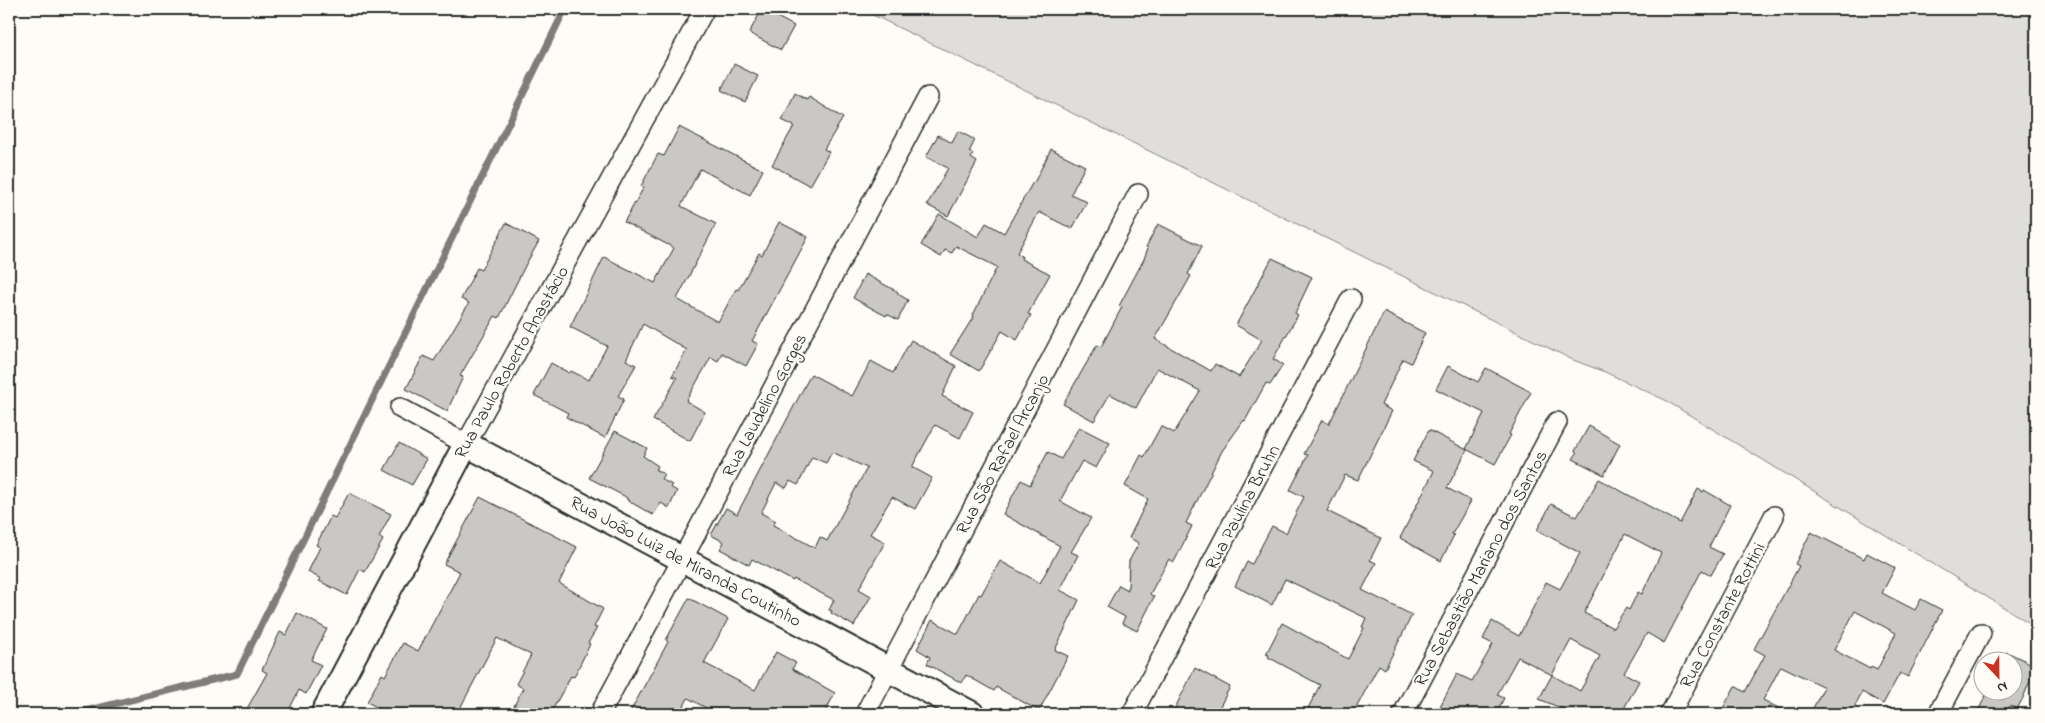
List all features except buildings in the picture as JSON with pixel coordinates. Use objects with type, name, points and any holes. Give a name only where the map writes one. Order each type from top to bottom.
[{"type":"street","name":"Rua Paulo Roberto Anastácio","points":[[323,714],[466,444],[703,12]]},
{"type":"street","name":"Rua Laudelino Gorges","points":[[600,714],[928,97]]},
{"type":"street","name":"Rua São Rafael Arcanjo","points":[[865,714],[1138,194]]},
{"type":"street","name":"Rua Paulina Bruhn","points":[[1132,714],[1352,299]]},
{"type":"street","name":"Rua João Luiz de Miranda Coutinho","points":[[400,408],[972,714]]},
{"type":"street","name":"Rua Sebastião Mariano dos Santos","points":[[1403,714],[1557,422]]},
{"type":"street","name":"Rua Constante Rottini","points":[[1670,714],[1774,516]]},
{"type":"street","points":[[1938,714],[1981,633]]},
{"type":"shaded area","points":[[861,9],[2036,9],[2036,627],[1665,400],[1605,372],[1573,360]]},
{"type":"waterway","points":[[73,714],[237,674],[565,9]]}]
